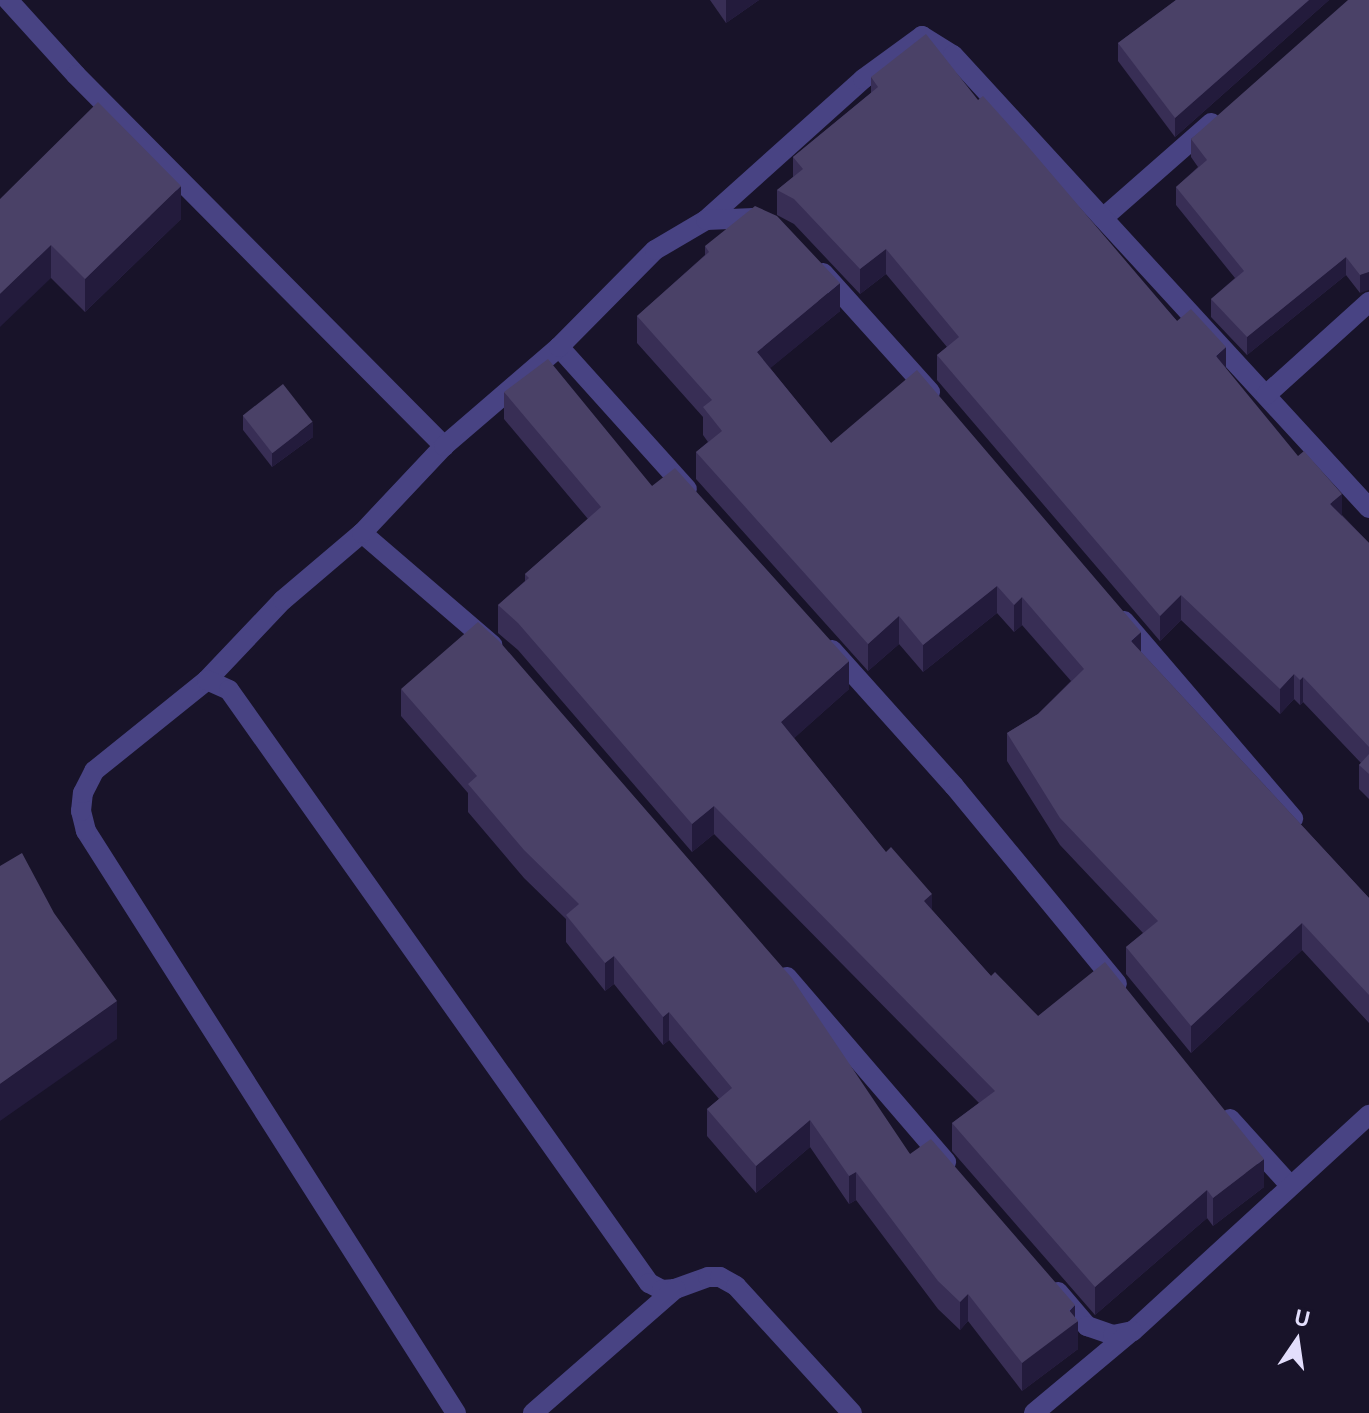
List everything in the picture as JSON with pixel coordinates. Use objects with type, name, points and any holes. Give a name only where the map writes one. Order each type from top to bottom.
[{"type":"street","points":[[8,0],[76,75],[444,446]]},
{"type":"street","points":[[456,1413],[86,831],[81,811],[83,793],[94,771],[207,680],[283,600],[362,533],[444,446],[559,347],[655,250],[706,220],[863,79],[922,36],[953,55],[1369,508]]},
{"type":"street","points":[[1103,218],[1232,104]]},
{"type":"street","points":[[706,220],[754,218],[785,233]]},
{"type":"street","points":[[806,255],[940,404]]},
{"type":"street","points":[[1266,395],[1369,302]]},
{"type":"street","points":[[559,347],[704,508]]},
{"type":"street","points":[[362,533],[508,659]]},
{"type":"street","points":[[1113,608],[1308,834]]},
{"type":"street","points":[[819,635],[954,786],[1134,1005]]},
{"type":"street","points":[[207,680],[229,690],[649,1283],[662,1290],[675,1289],[708,1277],[720,1277],[736,1286],[852,1413]]},
{"type":"street","points":[[770,958],[964,1183]]},
{"type":"street","points":[[1215,1102],[1289,1184]]},
{"type":"street","points":[[1034,1413],[1237,1239],[1289,1184],[1369,1115]]},
{"type":"street","points":[[1046,1278],[1087,1326],[1113,1335],[1133,1331]]},
{"type":"street","points":[[543,1410],[675,1289]]},
{"type":"building","points":[[1176,0],[1309,0],[1175,118],[1118,43]]},
{"type":"building","points":[[1348,0],[1369,0],[1369,272],[1360,275],[1346,257],[1247,337],[1211,299],[1244,271],[1176,187],[1207,160],[1191,139]]},
{"type":"building","points":[[926,34],[978,100],[983,96],[1177,321],[1191,309],[1226,347],[1216,356],[1298,456],[1304,451],[1342,494],[1330,504],[1369,543],[1369,747],[1303,677],[1300,680],[1294,674],[1280,689],[1181,595],[1160,616],[937,355],[959,337],[886,249],[860,269],[794,199],[777,190],[803,169],[793,157],[878,87],[871,77]]},
{"type":"building","points":[[98,102],[181,186],[85,279],[51,245],[0,294],[0,199]]},
{"type":"building","points":[[755,206],[777,216],[840,283],[757,352],[831,443],[917,370],[1141,632],[1131,641],[1369,898],[1369,995],[1302,923],[1191,1026],[1126,947],[1158,921],[1060,818],[1007,733],[1038,714],[1084,669],[1022,597],[1014,605],[997,586],[923,645],[899,616],[868,644],[696,452],[722,431],[703,407],[712,400],[637,316],[709,252],[705,246]]},
{"type":"building","points":[[548,359],[652,486],[675,468],[849,661],[781,722],[886,852],[891,847],[932,894],[924,901],[991,976],[995,972],[1038,1016],[1105,962],[1264,1159],[1213,1198],[1207,1190],[1095,1287],[952,1123],[995,1091],[714,806],[692,824],[518,623],[498,605],[529,578],[525,574],[601,507],[504,392]]},
{"type":"building","points":[[283,384],[313,422],[272,453],[243,415]]},
{"type":"building","points":[[478,622],[499,641],[791,977],[910,1154],[931,1139],[1075,1305],[1069,1310],[1078,1321],[1022,1363],[968,1294],[960,1302],[938,1281],[856,1172],[849,1176],[810,1120],[756,1166],[707,1109],[732,1088],[669,1012],[663,1017],[614,956],[605,963],[566,915],[579,904],[524,850],[468,784],[477,776],[401,689]]},
{"type":"building","points":[[1369,754],[1369,774],[1359,765]]},
{"type":"building","points":[[22,853],[54,913],[117,1001],[0,1084],[0,866]]}]
